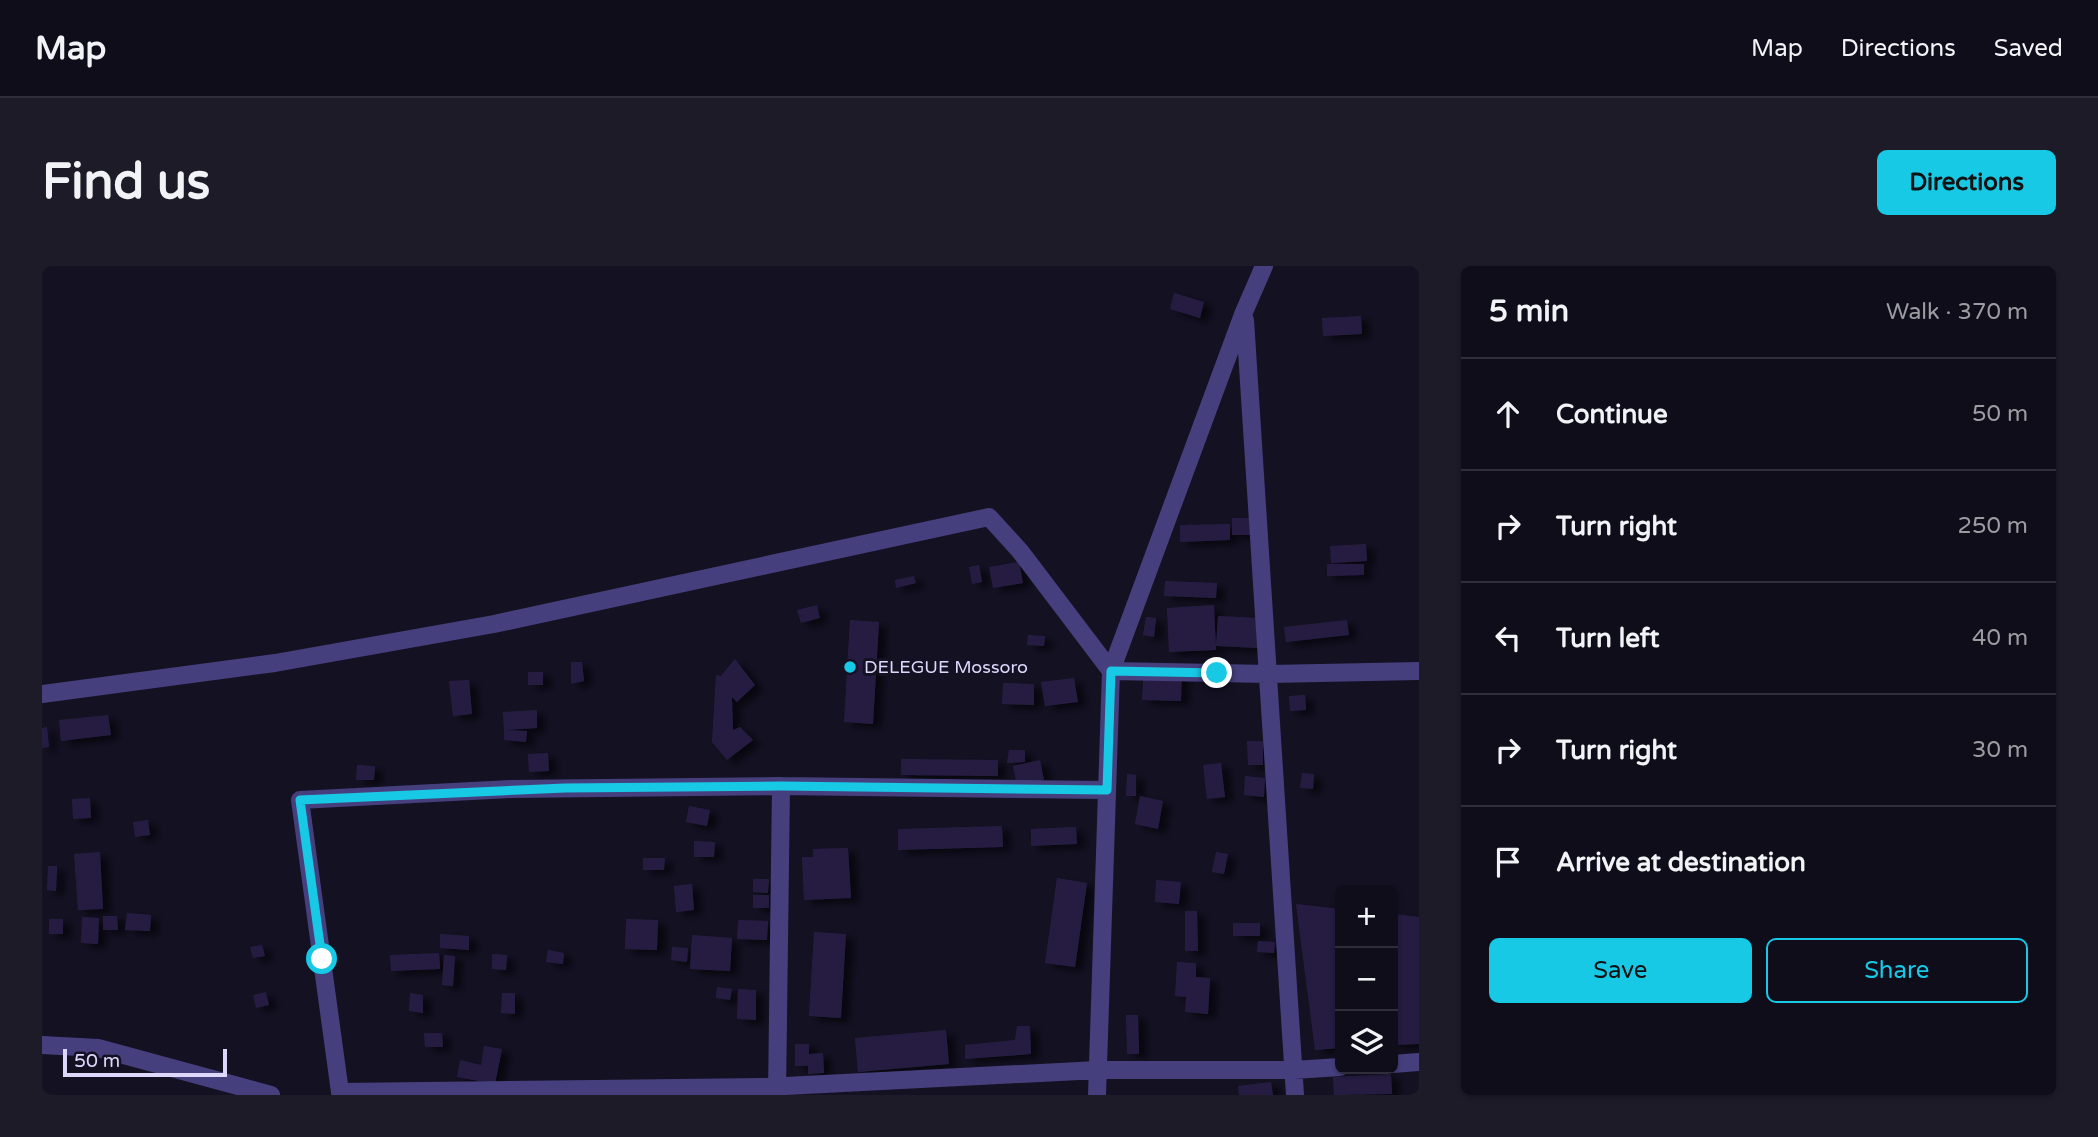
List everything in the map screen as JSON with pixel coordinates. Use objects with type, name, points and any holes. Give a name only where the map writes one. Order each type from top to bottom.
[{"type":"street","points":[[1097,1095],[1111,671],[1244,312],[1264,266]]},
{"type":"street","points":[[1244,312],[1295,1095]]},
{"type":"street","points":[[42,694],[275,663],[494,624],[989,517],[1020,551],[1111,671]]},
{"type":"street","points":[[1111,671],[1269,674],[1419,671]]},
{"type":"street","points":[[1107,790],[781,786],[511,789],[300,800],[338,1093],[777,1091],[933,1087],[1098,1070],[1294,1070],[1335,1067]]},
{"type":"street","points":[[777,1091],[781,786]]},
{"type":"street","points":[[42,1045],[98,1048],[271,1095]]},
{"type":"street","points":[[1398,1063],[1419,1062]]},
{"type":"building","points":[[1174,293],[1204,302],[1200,318],[1170,309]]},
{"type":"building","points":[[1361,316],[1362,334],[1323,336],[1322,318]]},
{"type":"building","points":[[1232,518],[1250,518],[1250,535],[1232,535]]},
{"type":"building","points":[[1230,524],[1230,540],[1180,542],[1180,525]]},
{"type":"building","points":[[1366,544],[1367,561],[1331,563],[1330,546]]},
{"type":"building","points":[[1019,562],[1023,583],[993,588],[989,567]]},
{"type":"building","points":[[1327,564],[1364,564],[1364,575],[1327,576]]},
{"type":"building","points":[[979,565],[982,582],[972,584],[969,567]]},
{"type":"building","points":[[914,576],[916,583],[896,588],[895,580]]},
{"type":"building","points":[[1165,581],[1217,583],[1216,598],[1164,596]]},
{"type":"building","points":[[817,605],[820,618],[801,623],[797,610]]},
{"type":"building","points":[[1214,605],[1216,650],[1169,652],[1167,608]]},
{"type":"building","points":[[1218,616],[1260,618],[1258,648],[1216,646]]},
{"type":"building","points":[[1146,617],[1156,618],[1154,637],[1143,635]]},
{"type":"building","points":[[850,620],[879,622],[873,724],[844,722]]},
{"type":"building","points":[[1347,620],[1349,635],[1286,642],[1284,627]]},
{"type":"building","points":[[1028,635],[1045,636],[1044,646],[1027,645]]},
{"type":"building","points":[[735,659],[755,685],[737,702],[732,697],[733,730],[740,727],[753,740],[727,760],[712,742],[716,675],[721,676]]},
{"type":"building","points":[[571,662],[582,662],[584,681],[571,684]]},
{"type":"building","points":[[1144,668],[1182,670],[1181,701],[1142,700]]},
{"type":"building","points":[[528,672],[543,672],[543,685],[528,685]]},
{"type":"building","points":[[1074,678],[1078,702],[1045,706],[1041,682]]},
{"type":"building","points":[[469,680],[472,714],[453,716],[449,681]]},
{"type":"building","points":[[1003,683],[1034,684],[1034,705],[1002,704]]},
{"type":"building","points":[[1305,695],[1306,710],[1290,711],[1289,696]]},
{"type":"building","points":[[537,710],[537,728],[504,730],[503,712]]},
{"type":"building","points":[[108,715],[111,735],[61,741],[59,720]]},
{"type":"building","points":[[47,727],[49,747],[42,748],[42,728]]},
{"type":"building","points":[[504,730],[527,731],[526,742],[504,740]]},
{"type":"building","points":[[1247,741],[1263,741],[1263,765],[1248,765]]},
{"type":"building","points":[[1009,750],[1025,750],[1025,762],[1007,763]]},
{"type":"building","points":[[548,753],[549,771],[529,772],[528,754]]},
{"type":"building","points":[[901,759],[998,760],[998,776],[901,775]]},
{"type":"building","points":[[1040,760],[1044,780],[1017,786],[1013,766]]},
{"type":"building","points":[[1221,763],[1225,797],[1207,799],[1203,765]]},
{"type":"building","points":[[357,765],[375,766],[374,780],[356,780]]},
{"type":"building","points":[[1302,773],[1314,774],[1313,789],[1300,788]]},
{"type":"building","points":[[1127,774],[1136,775],[1136,796],[1126,796]]},
{"type":"building","points":[[1245,776],[1265,778],[1264,797],[1244,795]]},
{"type":"building","points":[[1140,796],[1163,801],[1158,829],[1135,824]]},
{"type":"building","points":[[90,798],[91,818],[73,819],[72,799]]},
{"type":"building","points":[[689,806],[710,810],[707,826],[686,822]]},
{"type":"building","points":[[148,820],[150,835],[135,837],[133,822]]},
{"type":"building","points":[[1002,826],[1003,847],[898,850],[898,829]]},
{"type":"building","points":[[1076,827],[1077,844],[1031,846],[1031,829]]},
{"type":"building","points":[[694,841],[715,842],[714,857],[694,857]]},
{"type":"building","points":[[848,848],[851,898],[804,900],[802,857],[813,857],[813,849]]},
{"type":"building","points":[[100,852],[103,909],[78,910],[74,854]]},
{"type":"building","points":[[1216,852],[1228,854],[1224,874],[1212,872]]},
{"type":"building","points":[[643,858],[665,858],[664,870],[643,870]]},
{"type":"building","points":[[48,866],[57,866],[56,891],[47,890]]},
{"type":"building","points":[[1057,878],[1087,883],[1075,967],[1045,963]]},
{"type":"building","points":[[753,879],[769,879],[768,893],[753,892]]},
{"type":"building","points":[[1156,880],[1181,882],[1179,904],[1155,902]]},
{"type":"building","points":[[692,884],[694,910],[676,912],[674,886]]},
{"type":"building","points":[[753,895],[769,895],[769,908],[753,908]]},
{"type":"building","points":[[1296,904],[1335,908],[1335,1048],[1315,1050]]},
{"type":"building","points":[[1185,911],[1197,911],[1198,951],[1185,951]]},
{"type":"building","points":[[127,913],[151,915],[150,931],[125,930]]},
{"type":"building","points":[[1398,915],[1419,917],[1419,1044],[1398,1045]]},
{"type":"building","points":[[103,916],[117,916],[118,930],[103,930]]},
{"type":"building","points":[[82,917],[99,918],[98,944],[81,943]]},
{"type":"building","points":[[49,919],[63,919],[63,934],[49,934]]},
{"type":"building","points":[[626,919],[658,920],[657,950],[625,949]]},
{"type":"building","points":[[738,920],[768,921],[767,940],[737,939]]},
{"type":"building","points":[[1233,923],[1260,923],[1260,936],[1233,936]]},
{"type":"building","points":[[814,932],[846,934],[841,1018],[809,1016]]},
{"type":"building","points":[[440,934],[469,936],[469,950],[440,948]]},
{"type":"building","points":[[692,935],[732,938],[730,971],[690,969]]},
{"type":"building","points":[[1258,941],[1275,942],[1274,953],[1257,952]]},
{"type":"building","points":[[262,945],[265,956],[253,958],[250,947]]},
{"type":"building","points":[[672,947],[688,948],[687,962],[671,960]]},
{"type":"building","points":[[548,950],[564,953],[563,964],[546,962]]},
{"type":"building","points":[[439,953],[440,969],[391,971],[390,955]]},
{"type":"building","points":[[492,954],[507,955],[506,970],[492,969]]},
{"type":"building","points":[[444,955],[455,956],[453,986],[442,985]]},
{"type":"building","points":[[1177,962],[1196,963],[1196,977],[1210,978],[1208,1014],[1185,1012],[1186,997],[1175,996]]},
{"type":"building","points":[[717,987],[732,989],[730,1000],[716,998]]},
{"type":"building","points":[[738,989],[756,990],[756,1020],[737,1019]]},
{"type":"building","points":[[266,992],[269,1005],[256,1008],[253,995]]},
{"type":"building","points":[[410,993],[423,995],[423,1013],[409,1011]]},
{"type":"building","points":[[502,993],[515,993],[515,1014],[501,1013]]},
{"type":"building","points":[[1126,1015],[1138,1015],[1139,1054],[1127,1054]]},
{"type":"building","points":[[1017,1026],[1030,1026],[1031,1054],[965,1059],[965,1045],[1015,1040]]},
{"type":"building","points":[[946,1030],[949,1064],[858,1072],[855,1038]]},
{"type":"building","points":[[424,1033],[442,1033],[443,1047],[425,1047]]},
{"type":"building","points":[[795,1044],[809,1044],[809,1054],[823,1053],[824,1073],[808,1074],[808,1066],[795,1066]]},
{"type":"building","points":[[484,1046],[502,1049],[495,1084],[457,1077],[460,1060],[481,1065]]},
{"type":"building","points":[[1391,1074],[1392,1094],[1334,1095],[1333,1077]]},
{"type":"building","points":[[1271,1082],[1273,1095],[1239,1095],[1238,1086]]},
{"type":"place","name":"DELEGUE Mossoro","points":[[850,667]]},
{"type":"route","points":[[322,959],[300,800],[565,788],[781,786],[1107,790],[1111,671],[1217,673]]}]
